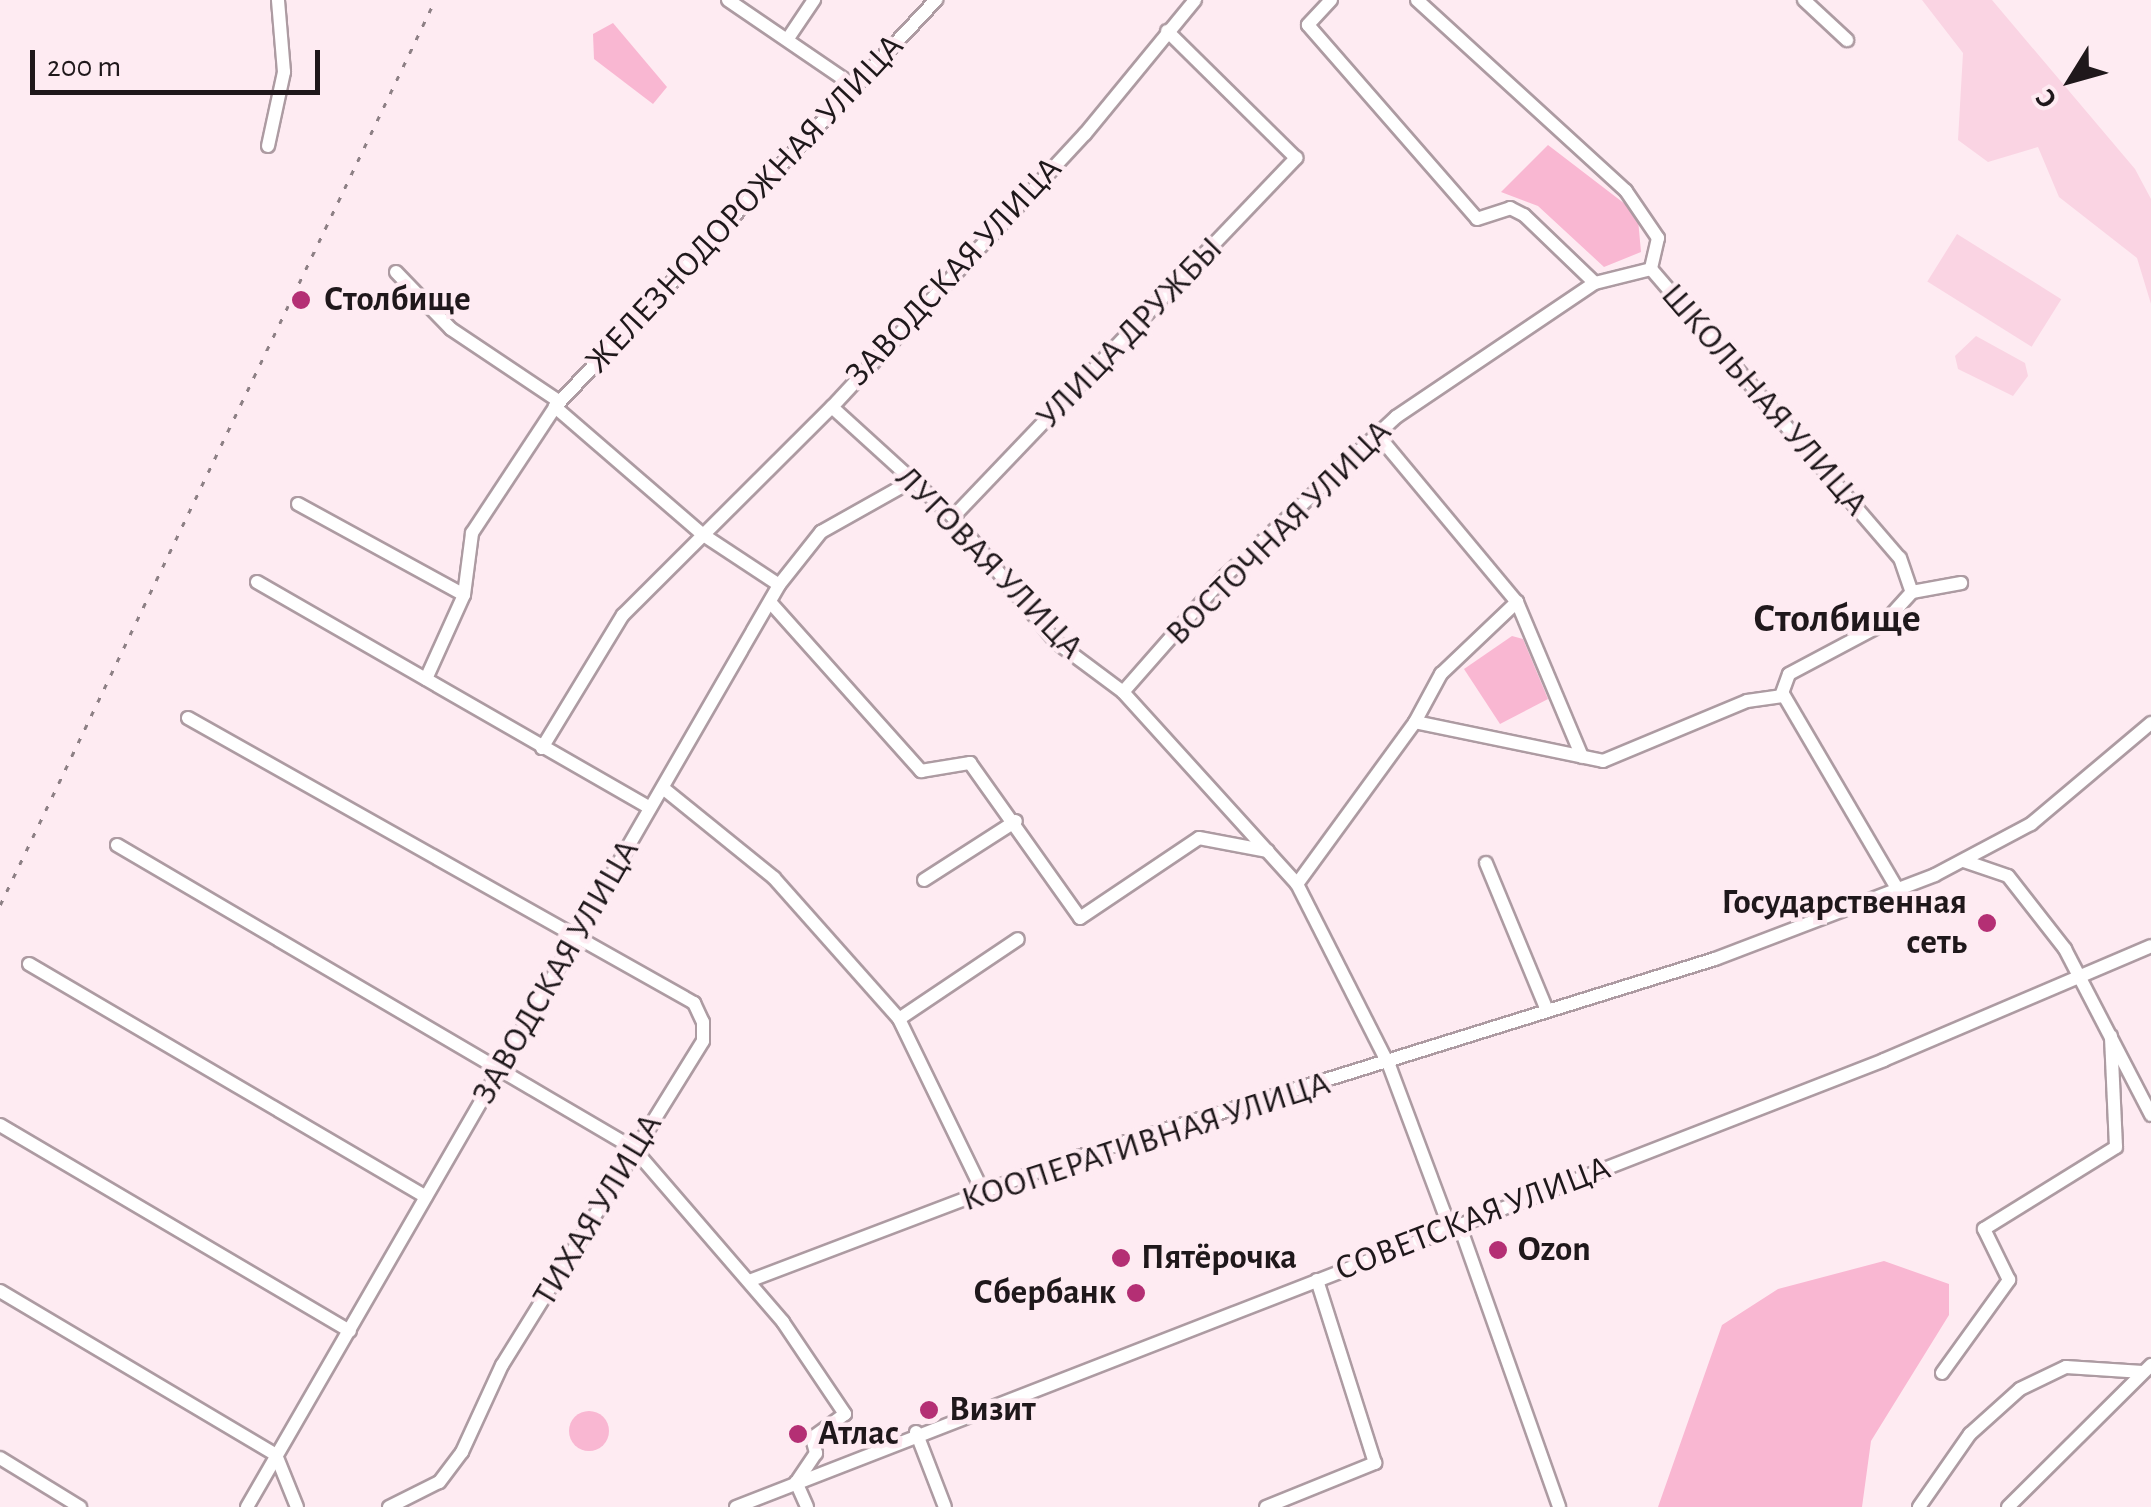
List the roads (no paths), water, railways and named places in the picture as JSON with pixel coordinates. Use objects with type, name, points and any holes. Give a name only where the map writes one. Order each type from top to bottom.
[{"type":"street","points":[[268,146],[284,72],[278,0]]},
{"type":"street","points":[[728,0],[788,37],[851,84]]},
{"type":"street","points":[[788,37],[814,0]]},
{"type":"street","name":"ЖЕЛЕЗНОДОРОЖНАЯ УЛИЦА","points":[[426,679],[464,595],[472,533],[554,407],[851,84],[936,0]]},
{"type":"street","name":"ЗАВОДСКАЯ УЛИЦА","points":[[542,748],[623,615],[832,407],[1085,134],[1195,0]]},
{"type":"street","points":[[1331,0],[1308,25],[1476,219],[1510,208],[1524,215],[1595,283]]},
{"type":"street","name":"ШКОЛЬНАЯ УЛИЦА","points":[[1417,0],[1626,190],[1658,238],[1650,269],[1900,558],[1912,592]]},
{"type":"street","points":[[1804,0],[1847,40]]},
{"type":"street","name":"УЛИЦА ДРУЖБЫ","points":[[953,517],[1296,158],[1167,32]]},
{"type":"street","name":"ВОСТОЧНАЯ УЛИЦА","points":[[1124,692],[1224,578],[1380,439],[1396,416],[1595,283],[1650,269]]},
{"type":"street","points":[[396,272],[452,329],[556,400],[554,407],[702,534],[780,585]]},
{"type":"street","name":"ЛУГОВАЯ УЛИЦА","points":[[832,407],[953,517],[1056,642],[1124,692],[1297,884],[1389,1065],[1455,1226],[1559,1507]]},
{"type":"street","points":[[1380,439],[1517,602],[1582,757]]},
{"type":"street","name":"ЗАВОДСКАЯ УЛИЦА","points":[[246,1507],[780,585],[821,532],[912,481]]},
{"type":"street","points":[[298,504],[464,595]]},
{"type":"street","points":[[258,582],[650,808]]},
{"type":"street","points":[[1898,890],[1783,694],[1789,674],[1883,624],[1912,592],[1961,582]]},
{"type":"street","points":[[770,602],[921,771],[970,764],[1016,821],[1080,918],[1199,838],[1268,850]]},
{"type":"street","points":[[1297,884],[1415,722],[1441,674],[1517,602]]},
{"type":"street","points":[[1415,722],[1603,762],[1783,694]]},
{"type":"street","name":"ТИХАЯ УЛИЦА","points":[[188,718],[576,940],[694,1003],[703,1022],[703,1041],[502,1364],[462,1452],[440,1482],[389,1507]]},
{"type":"street","name":"КООПЕРАТИВНАЯ УЛИЦА","points":[[749,1281],[983,1192],[1389,1065],[1546,1008],[1716,960],[1898,890],[1964,861],[2031,824],[2151,723]]},
{"type":"street","points":[[663,788],[774,878],[899,1019],[983,1192]]},
{"type":"street","points":[[924,880],[1016,821]]},
{"type":"street","points":[[117,845],[633,1148],[749,1281],[845,1414],[812,1438],[816,1453],[796,1482],[807,1507]]},
{"type":"street","points":[[1964,861],[2008,876],[2082,980],[2151,1115]]},
{"type":"street","points":[[1486,864],[1546,1008]]},
{"type":"street","points":[[899,1019],[1018,939]]},
{"type":"street","name":"СОВЕТСКАЯ УЛИЦА","points":[[736,1507],[916,1432],[1317,1280],[2082,980],[2151,946]]},
{"type":"street","points":[[29,964],[426,1196]]},
{"type":"street","points":[[1942,1373],[2009,1280],[1984,1229],[2116,1147],[2111,1036]]},
{"type":"street","points":[[0,1125],[350,1330]]},
{"type":"street","points":[[1266,1507],[1376,1462],[1317,1280]]},
{"type":"street","points":[[0,1291],[276,1455],[297,1507]]},
{"type":"street","points":[[1919,1507],[1970,1434],[2020,1390],[2066,1367],[2147,1368]]},
{"type":"street","points":[[2008,1507],[2147,1368]]},
{"type":"street","points":[[916,1432],[945,1507]]},
{"type":"street","points":[[0,1458],[80,1507]]},
{"type":"railway","points":[[0,905],[435,0]]},
{"type":"place","name":"Столбище","points":[[301,300]]},
{"type":"place","name":"Государственная сеть","points":[[1987,923]]},
{"type":"place","name":"Ozon","points":[[1498,1250]]},
{"type":"place","name":"Пятёрочка","points":[[1121,1258]]},
{"type":"place","name":"Сбербанк","points":[[1136,1293]]},
{"type":"place","name":"Визит","points":[[929,1410]]},
{"type":"place","name":"Атлас","points":[[798,1434]]},
{"type":"district","name":"Столбище","points":[[1837,619]]}]
